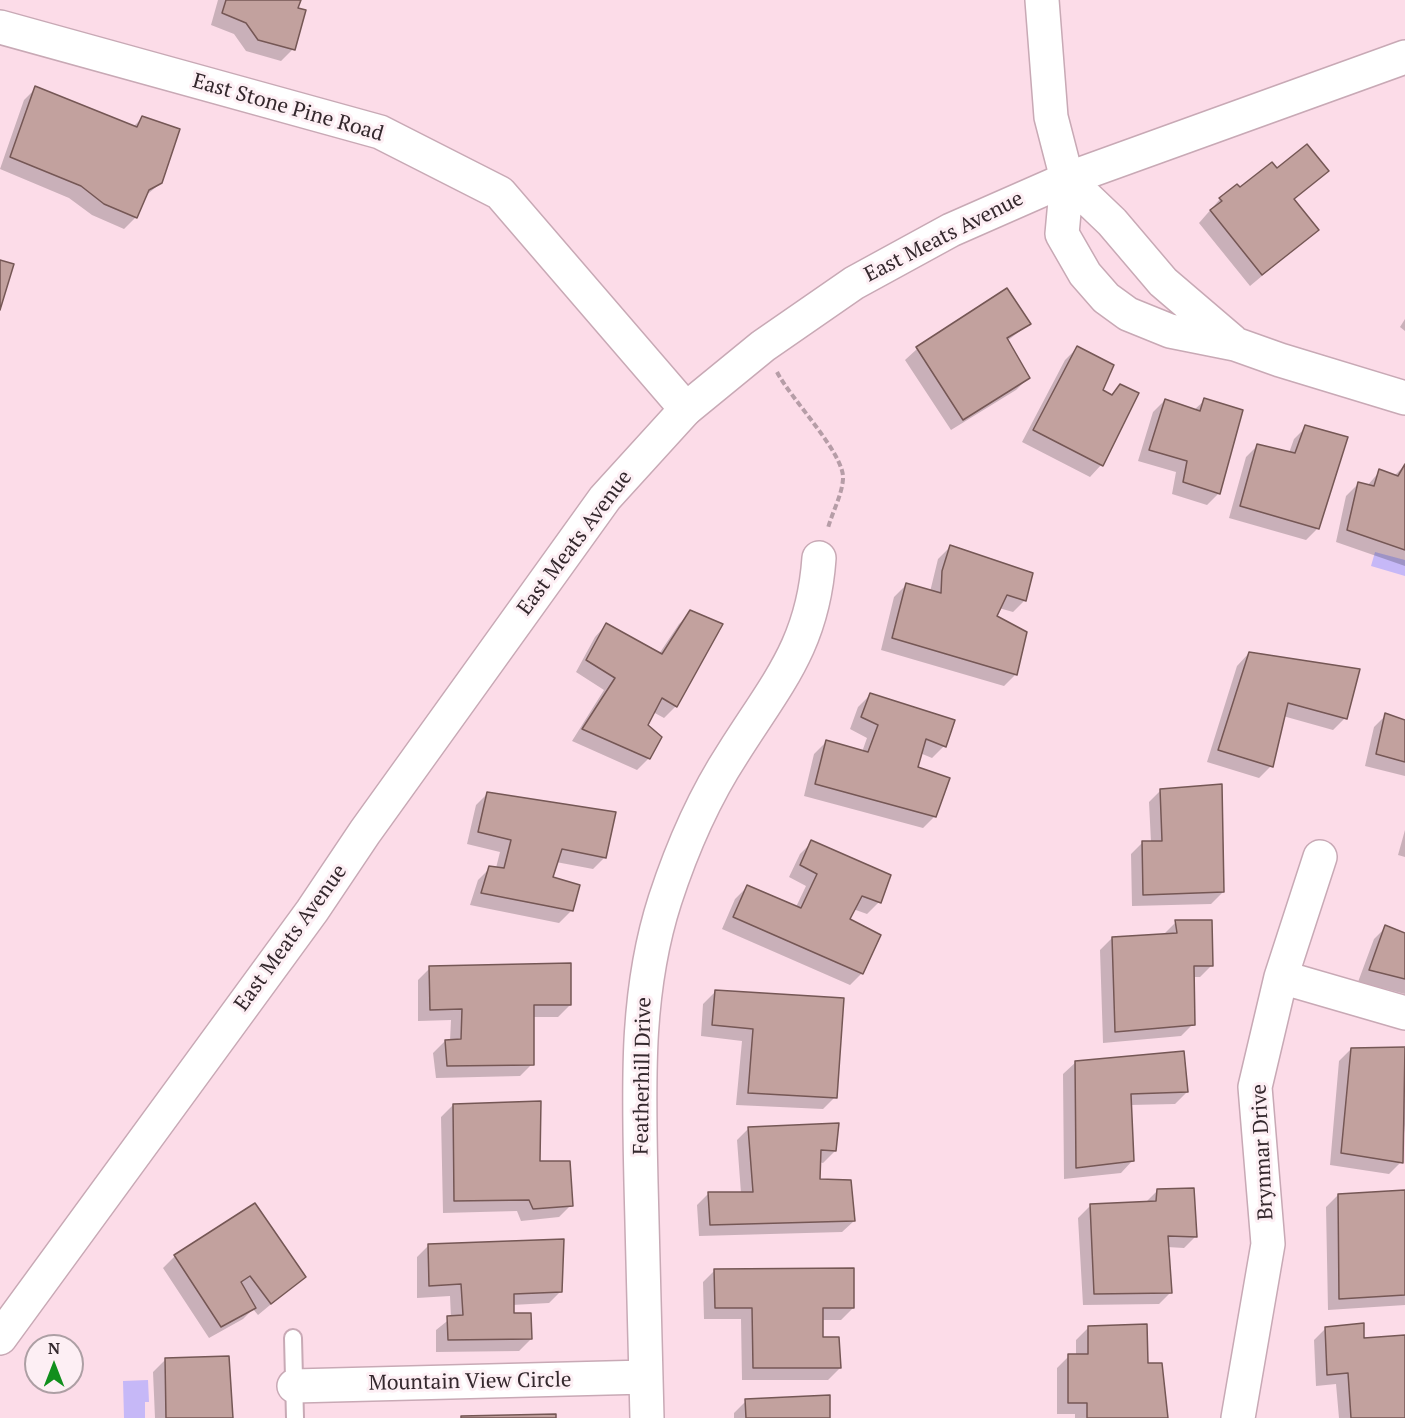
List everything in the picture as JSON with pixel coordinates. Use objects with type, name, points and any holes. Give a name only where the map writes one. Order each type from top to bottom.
[{"type":"street","points":[[1042,0],[1051,117],[1067,179],[1062,234],[1085,274],[1106,298],[1128,314],[1170,331],[1235,344],[1405,398]]},
{"type":"street","name":"East Stone Pine Road","points":[[0,27],[380,132],[500,193],[686,409]]},
{"type":"street","name":"East Meats Avenue","points":[[0,1338],[312,911],[365,832],[605,498],[686,409],[763,346],[854,283],[951,230],[1067,179],[1405,57]]},
{"type":"street","points":[[1067,179],[1112,222],[1126,242],[1163,282],[1235,344]]},
{"type":"street","name":"Featherhill Drive","points":[[647,1418],[639,1069],[643,998],[651,952],[667,893],[697,814],[733,753],[781,681],[802,641],[814,603],[819,558]]},
{"type":"street","name":"Brynmar Drive","points":[[1238,1418],[1268,1244],[1255,1087],[1281,977],[1320,857]]},
{"type":"street","points":[[1281,977],[1405,1012]]},
{"type":"street","name":"Mountain View Circle","points":[[295,1402],[646,1377]]},
{"type":"lane","points":[[293,1338],[295,1402]]},
{"type":"path","points":[[763,346],[780,378],[828,446],[842,471],[841,488],[819,558]]},
{"type":"shaded area","points":[[1375,552],[1405,560],[1405,576],[1371,566]]},
{"type":"shaded area","points":[[148,1380],[149,1402],[145,1402],[145,1418],[124,1418],[123,1381]]},
{"type":"building","points":[[226,0],[301,0],[298,8],[306,10],[295,50],[258,40],[246,23],[222,13]]},
{"type":"building","points":[[35,86],[137,127],[142,116],[180,129],[162,183],[149,190],[137,218],[104,204],[81,186],[10,157]]},
{"type":"building","points":[[1307,144],[1329,171],[1294,199],[1319,230],[1262,275],[1210,210],[1222,201],[1219,198],[1237,184],[1240,187],[1272,162],[1277,168]]},
{"type":"building","points":[[0,260],[14,264],[0,310]]},
{"type":"building","points":[[1007,288],[1031,324],[1007,338],[1030,378],[963,420],[916,347]]},
{"type":"building","points":[[1077,346],[1114,365],[1103,390],[1112,395],[1120,384],[1139,393],[1103,466],[1033,430]]},
{"type":"building","points":[[1204,398],[1243,410],[1220,494],[1183,482],[1187,461],[1149,450],[1165,399],[1200,411]]},
{"type":"building","points":[[1305,425],[1348,437],[1319,529],[1240,506],[1257,444],[1295,453]]},
{"type":"building","points":[[1405,464],[1405,550],[1347,530],[1358,482],[1374,486],[1379,469],[1398,476]]},
{"type":"building","points":[[950,545],[1033,573],[1026,601],[1007,595],[997,616],[1027,632],[1017,675],[892,638],[906,583],[941,593],[942,571]]},
{"type":"building","points":[[690,610],[723,624],[677,707],[662,698],[648,725],[662,737],[650,759],[582,729],[615,678],[586,660],[606,623],[662,654]]},
{"type":"building","points":[[1249,652],[1360,669],[1347,719],[1288,703],[1273,767],[1218,750]]},
{"type":"building","points":[[870,693],[955,720],[946,747],[926,739],[918,767],[950,778],[936,817],[815,784],[826,740],[868,752],[878,725],[861,717]]},
{"type":"building","points":[[1385,713],[1405,720],[1405,762],[1376,754]]},
{"type":"building","points":[[1222,784],[1224,892],[1143,895],[1142,841],[1162,841],[1160,789]]},
{"type":"building","points":[[487,792],[616,812],[606,858],[562,849],[553,877],[580,885],[573,911],[481,893],[489,866],[504,868],[511,840],[478,832]]},
{"type":"building","points":[[811,840],[891,875],[881,903],[862,896],[850,919],[881,935],[863,974],[733,917],[747,885],[801,908],[817,874],[800,865]]},
{"type":"building","points":[[1175,920],[1212,920],[1213,966],[1194,966],[1195,1025],[1115,1032],[1112,937],[1177,933]]},
{"type":"building","points":[[1385,925],[1405,933],[1405,979],[1369,970]]},
{"type":"building","points":[[571,963],[571,1005],[534,1005],[534,1065],[447,1066],[445,1040],[461,1039],[462,1009],[430,1010],[429,966]]},
{"type":"building","points":[[715,990],[844,998],[837,1098],[748,1093],[753,1029],[712,1025]]},
{"type":"building","points":[[1405,1047],[1403,1163],[1341,1153],[1351,1048]]},
{"type":"building","points":[[1184,1051],[1188,1092],[1131,1094],[1134,1161],[1076,1168],[1075,1061]]},
{"type":"building","points":[[541,1101],[540,1161],[570,1161],[573,1206],[533,1209],[529,1200],[454,1201],[453,1104]]},
{"type":"building","points":[[839,1123],[836,1151],[821,1150],[820,1179],[851,1180],[855,1221],[710,1225],[708,1192],[753,1192],[748,1127]]},
{"type":"building","points":[[1194,1188],[1197,1237],[1168,1236],[1172,1293],[1094,1294],[1090,1204],[1156,1201],[1157,1189]]},
{"type":"building","points":[[1405,1190],[1405,1295],[1339,1299],[1338,1194]]},
{"type":"building","points":[[255,1203],[306,1277],[271,1304],[250,1276],[241,1282],[256,1308],[221,1327],[174,1255]]},
{"type":"building","points":[[564,1239],[562,1292],[514,1294],[514,1313],[531,1313],[532,1339],[448,1340],[447,1316],[463,1315],[461,1284],[429,1286],[428,1244]]},
{"type":"building","points":[[854,1268],[854,1308],[823,1308],[823,1337],[839,1337],[841,1368],[753,1368],[752,1308],[715,1308],[714,1269]]},
{"type":"building","points":[[1364,1323],[1364,1338],[1405,1335],[1405,1418],[1351,1418],[1348,1373],[1327,1375],[1325,1327]]},
{"type":"building","points":[[1147,1324],[1148,1363],[1162,1363],[1168,1418],[1087,1418],[1087,1403],[1068,1403],[1068,1354],[1088,1354],[1088,1326]]},
{"type":"building","points":[[229,1356],[233,1418],[166,1418],[165,1358]]},
{"type":"building","points":[[830,1395],[830,1418],[746,1418],[745,1399]]},
{"type":"building","points":[[556,1414],[556,1418],[461,1418],[461,1416]]}]
